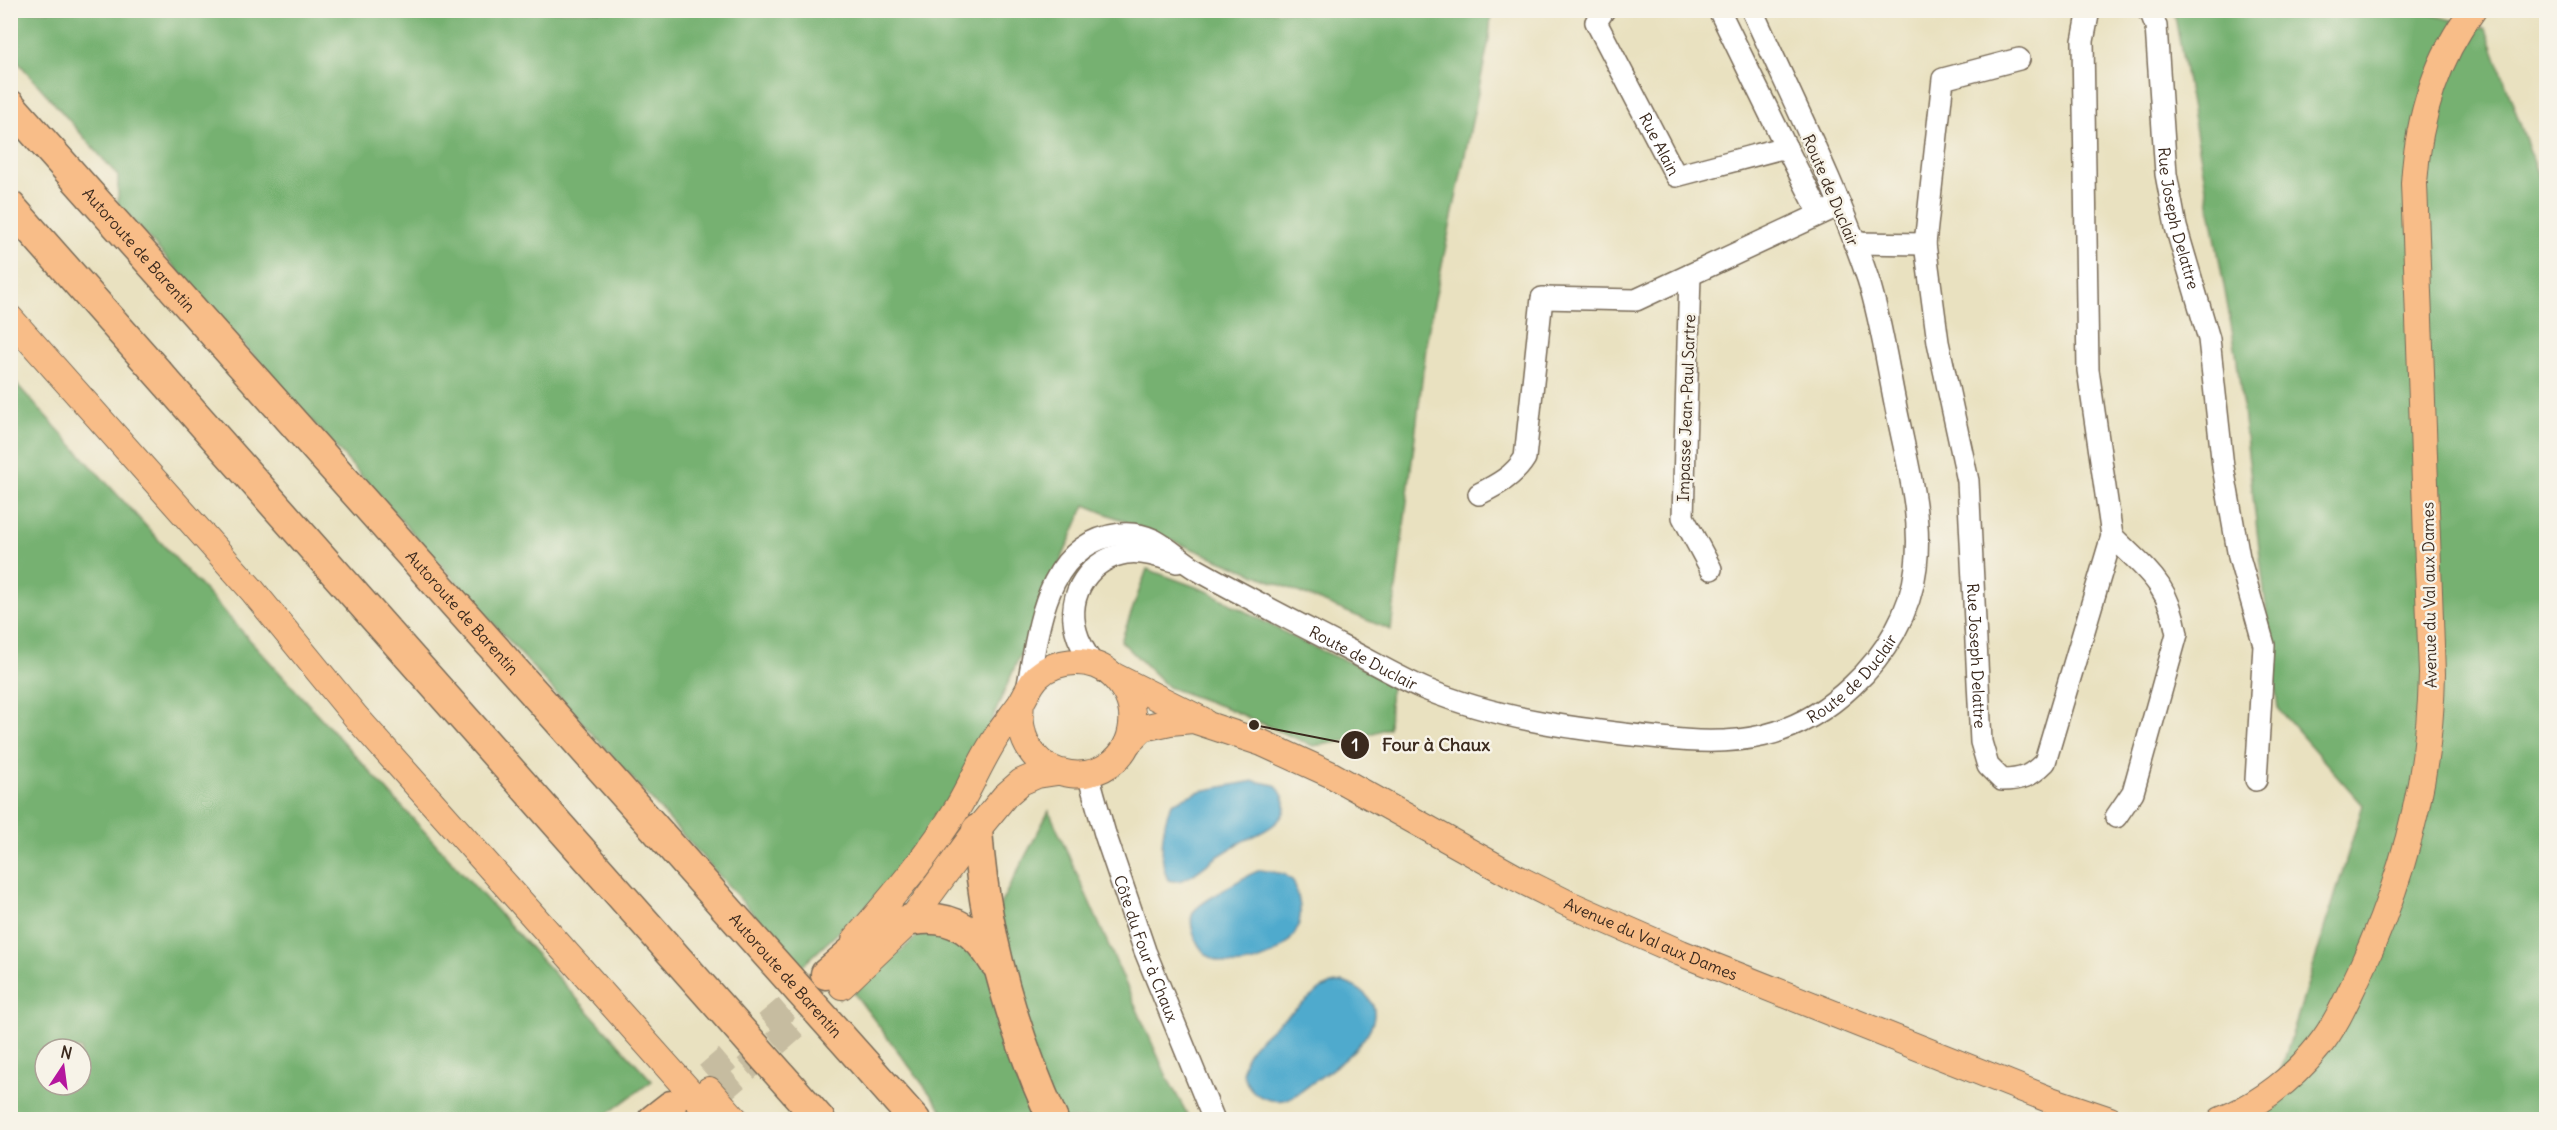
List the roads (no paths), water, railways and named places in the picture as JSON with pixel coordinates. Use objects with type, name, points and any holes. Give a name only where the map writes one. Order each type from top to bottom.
[{"type":"highway","name":"Autoroute de Barentin","points":[[10,105],[915,1119]]},
{"type":"highway","points":[[10,206],[820,1119]]},
{"type":"highway","points":[[977,830],[979,864],[1007,999],[1053,1119]]},
{"type":"highway","points":[[834,980],[888,925],[932,918],[949,920],[969,929],[984,944],[1000,970]]},
{"type":"main road","name":"Avenue du Val aux Dames","points":[[2222,1119],[2267,1096],[2285,1082],[2320,1045],[2338,1016],[2371,948],[2394,890],[2416,809],[2430,715],[2432,675],[2414,183],[2416,147],[2435,81],[2449,50],[2473,10]]},
{"type":"main road","points":[[10,318],[252,590],[356,717],[715,1119]]},
{"type":"main road","points":[[252,590],[342,676],[736,1119]]},
{"type":"main road","points":[[834,980],[921,862],[957,808],[994,740],[1024,696],[1039,675],[1055,665],[1074,662],[1102,669],[1124,689],[1131,706],[1132,726],[1127,744],[1117,758],[1104,768],[1088,774],[1072,775],[1057,772],[1042,764],[1026,744],[1019,720],[1024,696]]},
{"type":"main road","name":"Avenue du Val aux Dames","points":[[1102,669],[1183,709],[1207,724]]},
{"type":"main road","name":"Avenue du Val aux Dames","points":[[1127,744],[1143,728],[1193,720],[1262,743],[1330,774],[1515,877],[1567,903],[1681,953],[2048,1100],[2110,1119]]},
{"type":"main road","points":[[911,920],[1005,796],[1021,782],[1037,775],[1057,772]]},
{"type":"street","name":"Rue Alain","points":[[1604,10],[1596,22],[1676,176],[1786,147]]},
{"type":"street","points":[[1719,10],[1820,214]]},
{"type":"street","name":"Route de Duclair","points":[[1024,696],[1037,629],[1046,601],[1060,571],[1075,552],[1103,537],[1134,533],[1156,541],[1191,566],[1421,687],[1505,714],[1539,722],[1688,741],[1727,743],[1782,731],[1797,725],[1832,704],[1870,668],[1882,652],[1901,616],[1916,570],[1918,540],[1913,488],[1869,283],[1840,205],[1752,10]]},
{"type":"street","name":"Rue Joseph Delattre","points":[[2019,59],[1942,79],[1925,244],[1938,342],[1968,481],[1981,742],[1988,766],[2002,780],[2020,780],[2034,774],[2045,762],[2112,536],[2088,370],[2083,41],[2089,10]]},
{"type":"street","name":"Rue Joseph Delattre","points":[[2147,10],[2156,26],[2168,185],[2176,227],[2209,339],[2223,467],[2239,557],[2264,645],[2256,780]]},
{"type":"street","points":[[1479,494],[1500,483],[1519,468],[1525,458],[1542,298],[1636,300],[1840,205]]},
{"type":"street","points":[[1854,243],[1925,244]]},
{"type":"street","name":"Impasse Jean-Paul Sartre","points":[[1690,275],[1683,517],[1712,569]]},
{"type":"street","points":[[2112,536],[2160,584],[2172,608],[2177,633],[2133,792],[2116,817]]},
{"type":"street","name":"Route de Duclair","points":[[1102,669],[1075,630],[1078,591],[1086,574],[1106,559],[1129,553],[1154,555],[1191,566]]},
{"type":"street","name":"Côte du Four à Chaux","points":[[1088,774],[1105,834],[1145,951],[1214,1119]]},
{"type":"water","points":[[1254,781],[1275,785],[1283,796],[1285,805],[1278,821],[1217,857],[1187,878],[1168,880],[1163,862],[1162,841],[1172,803],[1200,791]]},
{"type":"water","points":[[1261,870],[1284,874],[1293,881],[1300,908],[1295,933],[1283,947],[1259,960],[1245,964],[1219,962],[1208,956],[1199,946],[1193,932],[1193,912],[1243,878]]},
{"type":"water","points":[[1343,982],[1363,993],[1373,1005],[1374,1019],[1368,1033],[1357,1047],[1329,1071],[1292,1097],[1283,1100],[1266,1099],[1254,1092],[1245,1079],[1243,1070],[1244,1061],[1255,1044],[1321,989]]},
{"type":"tunnel","points":[[678,1101],[817,982]]},
{"type":"tunnel","points":[[687,1120],[842,986]]},
{"type":"place","name":"Four à Chaux","points":[[1254,725]]}]
